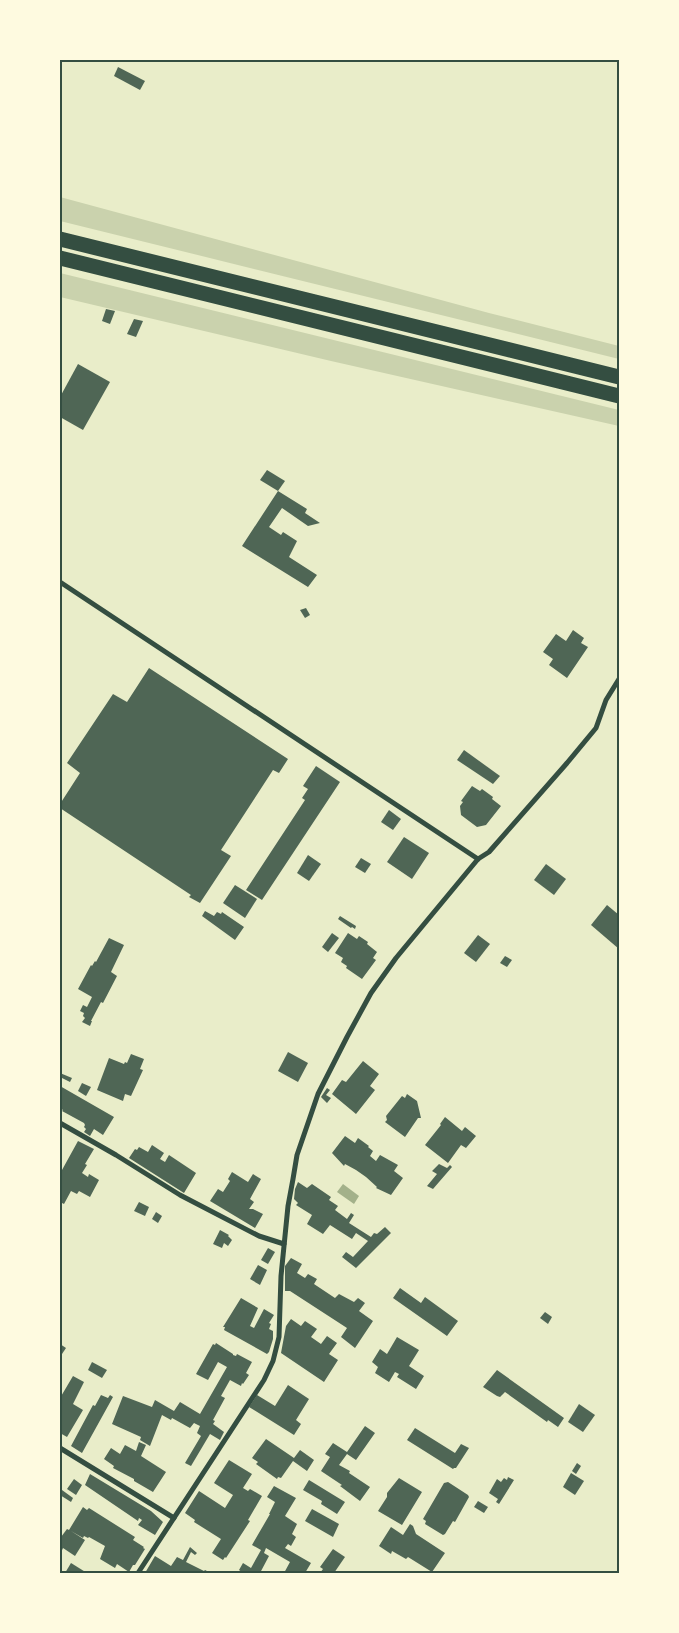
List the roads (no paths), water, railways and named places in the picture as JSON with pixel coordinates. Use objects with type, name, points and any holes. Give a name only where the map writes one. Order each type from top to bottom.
[{"type":"highway","points":[[60,239],[619,377]]},
{"type":"highway","points":[[60,258],[619,396]]},
{"type":"street","points":[[60,582],[478,859]]},
{"type":"street","points":[[138,1573],[264,1380],[273,1361],[279,1337],[284,1244],[288,1206],[297,1156],[318,1094],[347,1037],[371,993],[396,958],[478,859],[489,852],[596,728],[606,700],[619,678]]},
{"type":"street","points":[[60,1123],[180,1195],[259,1236],[284,1244]]},
{"type":"street","points":[[60,1448],[174,1518]]}]
